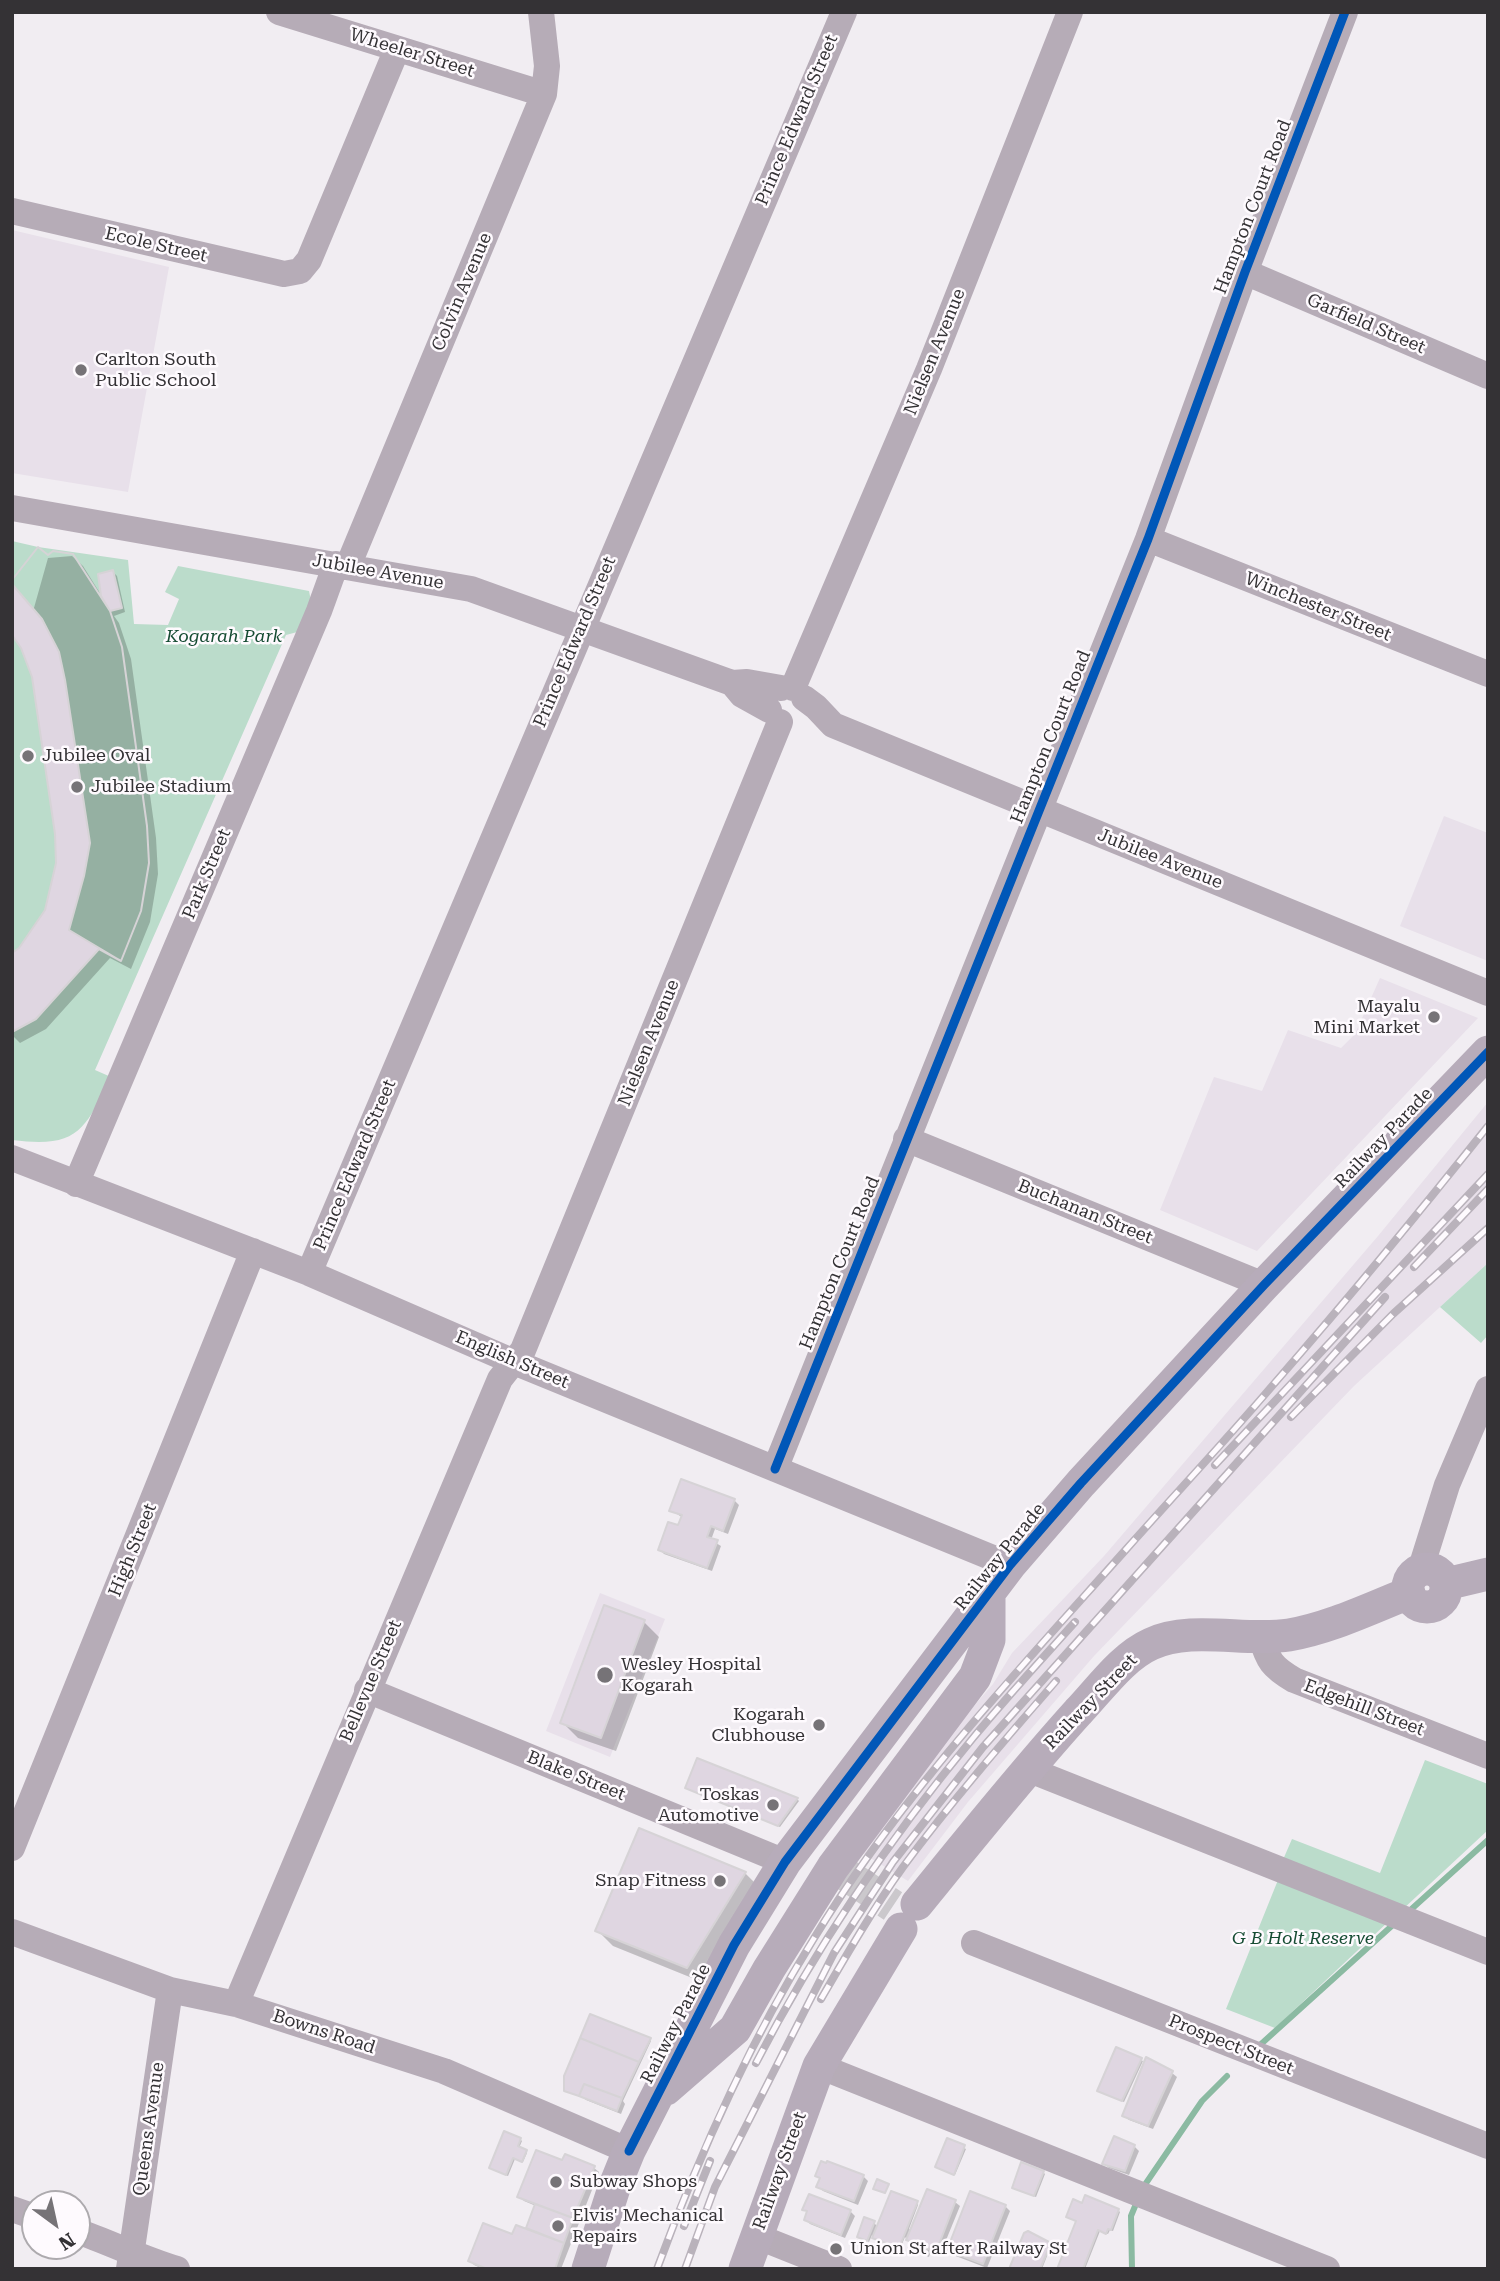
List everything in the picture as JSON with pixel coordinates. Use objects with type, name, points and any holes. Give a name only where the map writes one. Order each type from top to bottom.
[{"type":"main road","name":"Railway Parade","points":[[588,2269],[629,2151],[734,1945],[785,1862],[1010,1565],[1081,1483],[1265,1285],[1488,1052]]},
{"type":"main road","name":"Railway Street","points":[[745,2269],[820,2067],[902,1912],[1127,1660],[1152,1643],[1175,1637],[1290,1635],[1338,1621],[1425,1582],[1488,1574]]},
{"type":"main road","name":"Railway Parade","points":[[657,2097],[726,2039],[769,1969],[975,1677],[989,1640],[989,1594]]},
{"type":"main road","points":[[694,2021],[718,2033],[743,2015]]},
{"type":"street","name":"Wheeler Street","points":[[279,12],[544,94]]},
{"type":"street","name":"Colvin Avenue","points":[[342,565],[544,94],[548,66],[541,12]]},
{"type":"street","name":"Prince Edward Street","points":[[309,1273],[844,12]]},
{"type":"street","name":"Nielsen Avenue","points":[[514,1362],[523,1350],[787,705],[929,369],[1070,12]]},
{"type":"street","name":"Hampton Court Road","points":[[775,1469],[1148,540],[1245,272],[1345,12]]},
{"type":"street","name":"Ecole Street","points":[[12,211],[284,274],[300,271],[309,260],[397,49]]},
{"type":"street","name":"Garfield Street","points":[[1245,272],[1488,376]]},
{"type":"street","name":"Jubilee Avenue","points":[[12,508],[471,589],[732,683],[747,682],[787,705],[816,707],[832,725],[1488,993]]},
{"type":"street","name":"Winchester Street","points":[[1148,540],[1488,674]]},
{"type":"street","name":"Park Street","points":[[76,1184],[319,611],[342,565]]},
{"type":"street","name":"Buchanan Street","points":[[906,1139],[1265,1285]]},
{"type":"street","name":"English Street","points":[[12,1158],[309,1273],[514,1362],[1010,1565]]},
{"type":"street","name":"High Street","points":[[12,1848],[253,1251]]},
{"type":"street","name":"Bellevue Street","points":[[236,2004],[500,1379],[514,1362]]},
{"type":"street","points":[[1425,1582],[1447,1485],[1488,1389]]},
{"type":"street","name":"Edgehill Street","points":[[1261,1637],[1267,1657],[1275,1669],[1294,1680],[1488,1756]]},
{"type":"street","name":"Blake Street","points":[[367,1690],[785,1862]]},
{"type":"street","points":[[1027,1769],[1488,1952]]},
{"type":"street","name":"Bowns Road","points":[[12,1932],[170,1990],[236,2004],[444,2071],[629,2151]]},
{"type":"street","name":"Prospect Street","points":[[974,1943],[1488,2146]]},
{"type":"street","name":"Queens Avenue","points":[[130,2261],[170,1990]]},
{"type":"street","points":[[820,2067],[1327,2269]]},
{"type":"street","points":[[756,2236],[839,2269]]},
{"type":"street","points":[[91,2239],[130,2261],[149,2261],[177,2269]]},
{"type":"shaded area","name":"Carlton South Public School","points":[[12,230],[169,267],[128,492],[12,473]]},
{"type":"shaded area","points":[[1444,816],[1488,833],[1488,961],[1400,926]]},
{"type":"shaded area","points":[[1380,978],[1478,1018],[1257,1251],[1160,1210],[1214,1077],[1262,1091],[1288,1030],[1341,1048],[1355,1034]]},
{"type":"shaded area","points":[[1488,1102],[1488,1263],[1354,1386],[1094,1656],[968,1802],[908,1881],[859,1851],[914,1775],[993,1684],[1012,1653],[1104,1556],[1378,1236]]},
{"type":"shaded area","name":"Wesley Hospital Kogarah","points":[[600,1593],[665,1619],[610,1757],[546,1731]]},
{"type":"green space","name":"Kogarah Park","points":[[12,541],[128,560],[134,624],[168,625],[179,599],[165,592],[178,566],[309,591],[311,601],[301,631],[286,635],[95,1070],[111,1077],[93,1111],[76,1132],[65,1138],[34,1142],[12,1140]]},
{"type":"green space","points":[[1488,1263],[1488,1335],[1481,1343],[1440,1307]]},
{"type":"green space","points":[[1425,1760],[1488,1784],[1488,1830],[1402,1910],[1282,1862],[1292,1839],[1380,1873]]},
{"type":"green space","name":"G B Holt Reserve","points":[[1278,1880],[1388,1922],[1275,2028],[1226,2009]]},
{"type":"building","name":"Jubilee Stadium","points":[[38,547],[48,555],[53,551],[73,554],[110,611],[122,647],[147,826],[149,863],[141,911],[121,961],[99,949],[36,1019],[12,1032],[12,953],[19,948],[45,910],[56,863],[55,834],[32,677],[21,648],[12,635],[12,580]]},
{"type":"building","points":[[38,547],[48,555],[53,551],[73,554],[110,611],[122,647],[147,826],[149,863],[141,911],[121,961],[69,930],[90,843],[65,680],[59,652],[42,619],[12,584],[12,580]]},
{"type":"building","points":[[113,570],[122,608],[110,611],[101,596],[98,574]]},
{"type":"building","points":[[681,1479],[735,1499],[723,1531],[711,1526],[707,1537],[718,1540],[707,1568],[658,1550],[668,1522],[678,1525],[682,1515],[669,1511]]},
{"type":"building","points":[[604,1605],[645,1620],[601,1738],[560,1723]]},
{"type":"building","points":[[697,1758],[798,1798],[778,1826],[685,1788]]},
{"type":"building","points":[[639,1828],[746,1872],[687,1968],[595,1931]]},
{"type":"building","points":[[590,2014],[651,2038],[639,2062],[580,2038]]},
{"type":"building","points":[[580,2038],[639,2062],[622,2098],[584,2084],[579,2096],[564,2091],[564,2076]]},
{"type":"building","points":[[1116,2047],[1142,2058],[1122,2101],[1097,2091]]},
{"type":"building","points":[[1146,2057],[1173,2071],[1148,2126],[1122,2116]]},
{"type":"building","points":[[584,2084],[622,2098],[617,2111],[579,2096]]},
{"type":"building","points":[[504,2131],[521,2138],[518,2146],[527,2150],[522,2162],[513,2158],[506,2175],[489,2168]]},
{"type":"building","points":[[1114,2136],[1135,2145],[1125,2171],[1102,2164]]},
{"type":"building","points":[[947,2138],[965,2145],[954,2175],[935,2167]]},
{"type":"building","name":"Subway Shops","points":[[536,2150],[562,2160],[565,2154],[595,2166],[573,2218],[517,2197]]},
{"type":"building","points":[[821,2161],[864,2175],[854,2201],[816,2187],[820,2178],[815,2176]]},
{"type":"building","points":[[1021,2162],[1044,2171],[1034,2196],[1012,2188]]},
{"type":"building","points":[[877,2179],[889,2184],[885,2193],[873,2189]]},
{"type":"building","points":[[927,2189],[956,2200],[936,2252],[927,2248],[925,2254],[910,2248],[912,2242],[906,2240]]},
{"type":"building","points":[[891,2191],[918,2201],[899,2248],[872,2238]]},
{"type":"building","points":[[970,2191],[1006,2205],[983,2264],[947,2250]]},
{"type":"building","points":[[809,2194],[851,2210],[841,2235],[804,2220],[807,2211],[802,2210]]},
{"type":"building","points":[[1085,2195],[1119,2209],[1111,2230],[1108,2229],[1106,2234],[1098,2230],[1083,2269],[1057,2269],[1076,2221],[1066,2217],[1073,2199],[1082,2203]]},
{"type":"building","points":[[535,2204],[573,2218],[564,2243],[526,2228]]},
{"type":"building","points":[[864,2217],[875,2221],[867,2241],[857,2237]]},
{"type":"building","points":[[483,2223],[512,2234],[516,2225],[564,2243],[555,2269],[487,2269],[468,2261]]},
{"type":"building","points":[[1028,2231],[1051,2243],[1040,2269],[1009,2269],[1024,2233]]},
{"type":"waterway","points":[[1406,1914],[1488,1840]]},
{"type":"waterway","points":[[1260,2045],[1395,1923]]},
{"type":"waterway","points":[[1142,2189],[1202,2101],[1227,2076]]},
{"type":"waterway","points":[[1132,2269],[1131,2216],[1138,2199]]},
{"type":"tunnel","points":[[845,1874],[893,1906]]},
{"type":"railway","points":[[657,2269],[690,2184],[747,2059],[813,1940],[884,1834],[962,1735],[1328,1321],[1488,1126]]},
{"type":"railway","points":[[1215,1465],[1488,1174]]},
{"type":"railway","points":[[1414,1267],[1488,1189]]},
{"type":"railway","points":[[1291,1417],[1393,1314],[1488,1228]]},
{"type":"railway","points":[[685,2269],[715,2187],[834,1953],[893,1862],[983,1747],[1385,1297]]},
{"type":"railway","points":[[756,2063],[829,1936],[884,1854],[973,1738],[1075,1622]]},
{"type":"railway","points":[[821,1999],[903,1867],[1056,1681]]},
{"type":"railway","points":[[684,2226],[710,2161]]},
{"type":"cycle path","points":[[775,1469],[1148,539],[1245,272],[1345,12]]},
{"type":"cycle path","points":[[629,2151],[734,1945],[785,1862],[1010,1565],[1081,1483],[1264,1285],[1488,1052]]},
{"type":"place","name":"Carlton South Public School","points":[[81,370]]},
{"type":"place","name":"Jubilee Oval","points":[[28,756]]},
{"type":"place","name":"Jubilee Stadium","points":[[77,787]]},
{"type":"place","name":"Mayalu Mini Market","points":[[1434,1017]]},
{"type":"place","name":"Wesley Hospital Kogarah","points":[[605,1675]]},
{"type":"place","name":"Kogarah Clubhouse","points":[[819,1725]]},
{"type":"place","name":"Toskas Automotive","points":[[773,1805]]},
{"type":"place","name":"Snap Fitness","points":[[720,1881]]},
{"type":"place","name":"Subway Shops","points":[[556,2182]]},
{"type":"place","name":"Elvis' Mechanical Repairs","points":[[558,2226]]},
{"type":"place","name":"Union St after Railway St","points":[[836,2249]]}]
